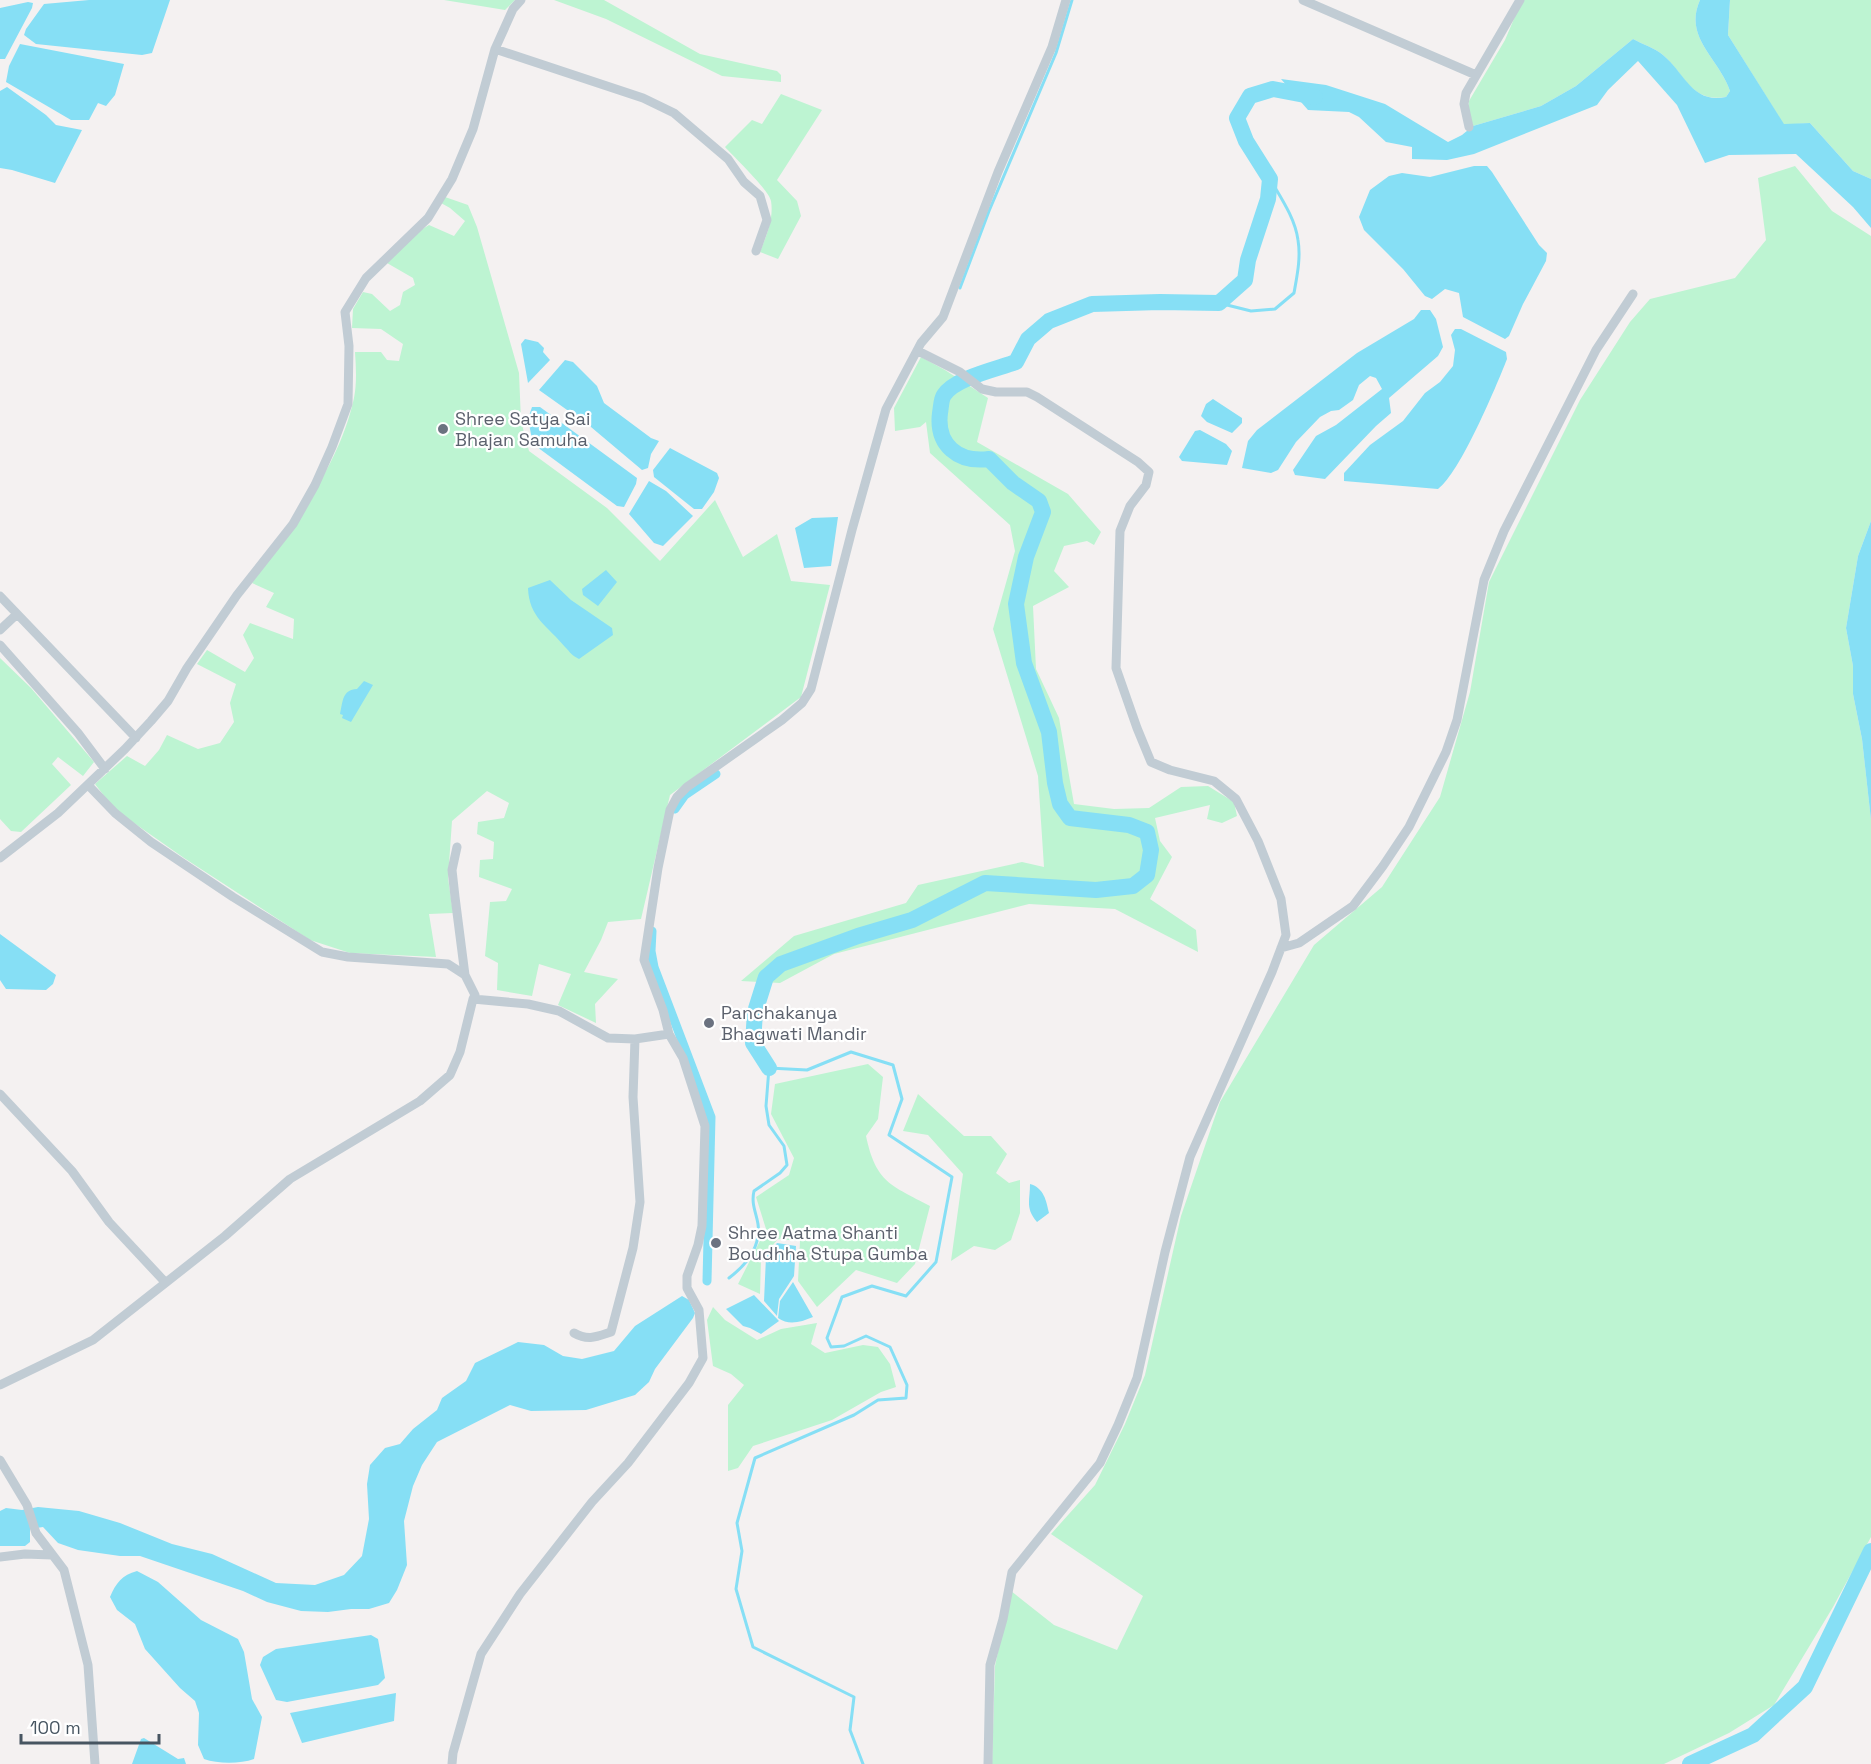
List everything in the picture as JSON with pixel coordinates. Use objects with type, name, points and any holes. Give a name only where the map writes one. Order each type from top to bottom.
[{"type":"street","points":[[0,858],[58,813],[136,738],[168,701],[187,668],[237,595],[293,524],[315,485],[348,404],[349,346],[345,312],[366,278],[428,218],[452,179],[473,129],[495,49],[513,9],[521,0]]},
{"type":"street","points":[[452,1764],[453,1753],[481,1654],[520,1594],[592,1502],[635,1454],[689,1383],[703,1358],[699,1310],[687,1288],[687,1276],[702,1226],[705,1126],[683,1058],[669,1034],[663,1010],[644,960],[658,868],[670,810],[677,797],[687,787],[782,720],[802,703],[811,688],[886,409],[921,342],[943,317],[998,172],[1052,47],[1066,0]]},
{"type":"street","points":[[1303,0],[1476,75]]},
{"type":"street","points":[[1469,127],[1464,104],[1467,93],[1520,0]]},
{"type":"street","points":[[495,49],[643,98],[674,113],[728,159],[744,182],[760,196],[767,220],[756,251]]},
{"type":"street","points":[[1281,948],[1299,943],[1353,906],[1409,826],[1446,752],[1457,720],[1484,580],[1504,531],[1596,350],[1633,294]]},
{"type":"street","points":[[918,351],[960,372],[982,388],[996,392],[1027,392],[1138,462],[1149,472],[1146,485],[1130,506],[1120,531],[1116,668],[1151,762],[1170,770],[1214,781],[1236,799],[1258,841],[1281,899],[1286,935],[1272,972],[1190,1156],[1137,1378],[1118,1425],[1100,1463],[1012,1572],[1003,1619],[990,1665],[988,1764]]},
{"type":"street","points":[[0,596],[136,738]]},
{"type":"street","points":[[0,630],[17,614]]},
{"type":"street","points":[[0,645],[78,733],[105,769]]},
{"type":"street","points":[[88,785],[115,813],[151,842],[233,897],[322,952],[348,957],[448,964],[465,975]]},
{"type":"street","points":[[0,1385],[93,1340],[225,1236],[291,1179],[420,1101],[450,1075],[460,1052],[475,995],[465,975],[452,870],[457,847]]},
{"type":"street","points":[[473,999],[528,1004],[559,1011],[609,1038],[635,1039],[669,1034]]},
{"type":"street","points":[[574,1333],[589,1339],[611,1332],[633,1248],[640,1202],[633,1097],[635,1039]]},
{"type":"street","points":[[0,1094],[72,1171],[109,1222],[165,1282]]},
{"type":"street","points":[[0,1460],[27,1505],[36,1533],[64,1570],[88,1665],[95,1764]]},
{"type":"street","points":[[0,1557],[25,1554],[52,1555]]},
{"type":"green space","points":[[444,0],[515,0],[505,10]]},
{"type":"green space","points":[[554,0],[604,0],[700,54],[777,71],[781,75],[781,82],[722,76],[606,19]]},
{"type":"green space","points":[[1522,0],[1700,0],[1696,13],[1699,37],[1730,91],[1726,97],[1704,96],[1690,85],[1663,55],[1633,39],[1576,86],[1541,106],[1473,126],[1468,108],[1469,101],[1505,40]]},
{"type":"green space","points":[[1730,0],[1871,0],[1871,179],[1853,171],[1810,123],[1784,125],[1728,35]]},
{"type":"green space","points":[[781,94],[822,110],[777,180],[797,201],[801,216],[778,259],[760,252],[770,221],[772,208],[769,196],[725,147],[752,120],[762,124]]},
{"type":"green space","points":[[1795,166],[1832,211],[1871,236],[1871,521],[1858,556],[1846,628],[1853,666],[1853,694],[1862,739],[1871,820],[1871,1537],[1833,1607],[1774,1705],[1729,1733],[1664,1764],[992,1764],[995,1666],[1011,1591],[1054,1625],[1117,1650],[1143,1596],[1051,1534],[1095,1485],[1125,1424],[1145,1375],[1181,1216],[1220,1102],[1314,945],[1382,887],[1440,797],[1470,692],[1489,582],[1580,400],[1630,322],[1650,299],[1735,278],[1766,240],[1758,178]]},
{"type":"green space","points":[[445,197],[468,205],[477,227],[519,373],[521,421],[529,451],[607,508],[660,561],[715,500],[743,557],[777,534],[791,581],[830,585],[801,697],[670,795],[641,919],[608,922],[584,972],[618,979],[595,1004],[596,1023],[558,1005],[571,974],[539,964],[532,996],[497,990],[498,963],[485,956],[490,902],[506,901],[512,889],[479,877],[480,860],[493,859],[494,842],[477,834],[478,822],[504,818],[509,803],[487,791],[452,821],[448,878],[453,913],[429,914],[436,957],[350,953],[310,940],[184,858],[114,809],[95,784],[127,756],[145,766],[159,750],[167,735],[198,749],[220,743],[234,722],[230,703],[236,684],[197,664],[207,650],[245,672],[254,658],[243,635],[250,623],[293,639],[294,619],[266,607],[274,593],[252,583],[312,495],[337,448],[354,398],[355,352],[381,352],[387,360],[399,361],[403,344],[381,329],[352,328],[353,309],[363,292],[372,294],[390,311],[400,305],[403,292],[415,285],[413,278],[387,263],[416,233],[429,225],[454,236],[465,221],[441,203]]},
{"type":"green space","points":[[921,357],[988,398],[977,442],[1068,494],[1101,532],[1094,545],[1087,541],[1064,546],[1054,571],[1069,587],[1033,606],[1036,669],[1059,718],[1074,804],[1114,809],[1149,808],[1181,787],[1208,786],[1234,802],[1237,816],[1222,823],[1207,819],[1210,805],[1155,818],[1160,841],[1172,857],[1150,899],[1196,930],[1198,952],[1115,909],[1029,904],[834,954],[780,983],[741,981],[794,936],[906,903],[918,885],[1022,862],[1044,867],[1038,776],[993,629],[1015,551],[1010,525],[930,453],[926,422],[920,427],[895,431],[894,408]]},
{"type":"green space","points":[[0,658],[31,688],[94,762],[83,776],[58,757],[52,764],[71,785],[21,832],[11,831],[0,819]]},
{"type":"green space","points":[[868,1064],[883,1077],[878,1119],[866,1136],[875,1164],[887,1181],[930,1206],[915,1264],[897,1283],[856,1270],[817,1307],[798,1281],[800,1241],[778,1239],[761,1259],[760,1294],[738,1284],[766,1229],[756,1197],[789,1175],[794,1158],[771,1114],[775,1084]]},
{"type":"green space","points":[[918,1094],[964,1136],[991,1136],[1007,1154],[996,1173],[1009,1183],[1020,1180],[1020,1213],[1011,1240],[995,1250],[974,1246],[951,1261],[963,1174],[928,1135],[903,1131]]},
{"type":"green space","points":[[713,1307],[725,1320],[757,1340],[781,1329],[817,1323],[811,1344],[825,1353],[863,1345],[878,1347],[890,1364],[896,1387],[881,1392],[832,1420],[753,1446],[738,1468],[728,1471],[728,1405],[744,1385],[731,1374],[713,1366],[707,1320]]},
{"type":"water","points":[[89,0],[170,0],[152,53],[142,55],[36,44],[24,35],[44,4]]},
{"type":"water","points":[[1700,0],[1730,0],[1728,35],[1784,124],[1810,123],[1853,171],[1871,179],[1871,228],[1853,207],[1796,154],[1729,155],[1705,163],[1677,105],[1638,61],[1608,90],[1597,105],[1474,154],[1447,160],[1412,159],[1412,147],[1386,142],[1359,117],[1349,112],[1308,110],[1281,79],[1326,85],[1385,104],[1448,142],[1473,126],[1541,106],[1576,86],[1633,39],[1663,55],[1697,92],[1714,98],[1726,97],[1730,91],[1725,79],[1704,47],[1696,26],[1696,13]]},
{"type":"water","points":[[33,3],[32,8],[5,59],[0,59],[0,8]]},
{"type":"water","points":[[20,44],[124,64],[115,95],[106,106],[98,103],[89,120],[71,120],[6,82],[9,66]]},
{"type":"water","points":[[7,87],[56,125],[82,130],[55,183],[0,168],[0,91]]},
{"type":"water","points":[[1474,166],[1487,166],[1539,245],[1547,253],[1546,261],[1509,336],[1505,339],[1463,317],[1459,293],[1445,289],[1432,299],[1425,296],[1403,269],[1364,230],[1359,217],[1370,190],[1389,176],[1402,173],[1430,177]]},
{"type":"water","points":[[1421,310],[1430,310],[1436,319],[1443,347],[1438,356],[1389,398],[1391,413],[1325,479],[1295,475],[1293,470],[1316,436],[1336,425],[1382,389],[1376,378],[1370,376],[1359,385],[1353,400],[1339,410],[1331,411],[1320,417],[1296,442],[1278,470],[1271,473],[1242,468],[1248,441],[1257,430],[1357,353],[1414,319]]},
{"type":"water","points":[[1455,329],[1461,329],[1506,352],[1507,359],[1477,428],[1447,480],[1438,489],[1344,481],[1344,473],[1370,445],[1403,421],[1425,393],[1440,382],[1453,366],[1455,350],[1451,335]]},
{"type":"water","points":[[525,339],[538,342],[550,360],[528,383],[521,344]]},
{"type":"water","points":[[565,360],[573,362],[597,386],[604,403],[651,438],[659,441],[651,454],[648,468],[642,470],[591,427],[539,390]]},
{"type":"water","points":[[1213,399],[1242,418],[1242,423],[1232,433],[1207,422],[1201,416],[1206,404]]},
{"type":"water","points":[[532,407],[540,407],[637,478],[624,507],[617,506],[533,444],[528,419]]},
{"type":"water","points":[[1200,430],[1226,444],[1232,451],[1227,465],[1182,461],[1179,457],[1195,431]]},
{"type":"water","points":[[670,448],[717,473],[719,478],[714,492],[702,509],[694,509],[654,477],[653,470]]},
{"type":"water","points":[[649,481],[666,491],[693,516],[663,546],[654,543],[629,514]]},
{"type":"water","points":[[838,517],[831,566],[804,568],[795,528],[812,518]]},
{"type":"water","points":[[1871,521],[1871,820],[1862,739],[1853,694],[1853,666],[1846,628],[1858,556]]},
{"type":"water","points":[[606,570],[617,582],[598,606],[583,595],[582,589]]},
{"type":"water","points":[[550,580],[571,600],[612,628],[613,635],[579,659],[571,654],[540,621],[532,607],[528,588]]},
{"type":"water","points":[[364,681],[373,685],[351,722],[342,718],[343,715],[340,714],[346,694],[357,689]]},
{"type":"water","points":[[0,934],[56,975],[53,984],[46,990],[6,989],[0,980]]},
{"type":"water","points":[[1030,1184],[1041,1192],[1049,1213],[1037,1222],[1030,1208]]},
{"type":"water","points":[[777,1243],[796,1246],[794,1276],[779,1299],[777,1316],[764,1301],[766,1257]]},
{"type":"water","points":[[793,1282],[813,1317],[791,1323],[778,1318],[780,1301]]},
{"type":"water","points":[[754,1295],[779,1321],[761,1334],[743,1326],[726,1309]]},
{"type":"water","points":[[682,1296],[689,1300],[695,1313],[693,1318],[655,1369],[649,1382],[635,1395],[586,1410],[531,1411],[510,1405],[437,1442],[422,1465],[413,1486],[404,1521],[407,1565],[389,1603],[369,1609],[301,1611],[267,1602],[243,1591],[140,1556],[120,1556],[78,1550],[58,1543],[43,1527],[30,1529],[30,1542],[25,1546],[0,1546],[0,1511],[6,1508],[22,1510],[38,1507],[79,1511],[120,1523],[172,1544],[212,1554],[276,1583],[315,1585],[344,1575],[362,1556],[369,1519],[367,1484],[370,1465],[385,1448],[400,1444],[413,1429],[437,1410],[442,1398],[466,1381],[475,1363],[518,1342],[544,1345],[563,1356],[582,1359],[614,1351],[635,1326]]},
{"type":"water","points":[[137,1571],[158,1582],[201,1620],[238,1639],[244,1652],[252,1699],[262,1717],[254,1759],[229,1763],[204,1759],[198,1745],[199,1713],[195,1701],[180,1688],[145,1649],[135,1624],[117,1610],[110,1597],[120,1580]]},
{"type":"water","points":[[371,1635],[378,1639],[385,1678],[378,1685],[287,1702],[276,1700],[260,1665],[263,1657],[276,1649]]},
{"type":"water","points":[[396,1693],[394,1721],[302,1743],[290,1713]]},
{"type":"water","points":[[144,1738],[178,1759],[184,1758],[186,1764],[132,1764],[141,1739]]},
{"type":"waterway","points":[[960,288],[989,211],[1056,53],[1072,0]]},
{"type":"waterway","points":[[769,1068],[753,1043],[755,1012],[766,977],[781,964],[858,936],[912,920],[985,883],[1096,890],[1133,886],[1147,875],[1151,850],[1147,832],[1129,825],[1070,818],[1060,804],[1049,732],[1024,663],[1016,604],[1026,557],[1043,512],[1039,501],[1013,483],[989,459],[968,458],[951,450],[942,434],[940,424],[942,401],[949,389],[957,384],[1016,362],[1028,339],[1049,321],[1092,304],[1219,303],[1245,280],[1248,260],[1268,199],[1270,179],[1246,141],[1237,118],[1250,96],[1273,89],[1315,97]]},
{"type":"waterway","points":[[1219,303],[1251,311],[1275,309],[1294,293],[1299,260],[1296,232],[1287,208],[1270,179]]},
{"type":"waterway","points":[[675,809],[685,795],[716,774]]},
{"type":"waterway","points":[[652,931],[651,951],[654,967],[711,1117],[707,1281]]},
{"type":"waterway","points":[[729,1278],[741,1267],[755,1248],[758,1224],[753,1204],[754,1191],[780,1173],[787,1165],[784,1146],[769,1125],[766,1106],[769,1068],[807,1070],[851,1052],[893,1065],[902,1099],[889,1135],[952,1177],[936,1262],[906,1296],[872,1286],[842,1297],[827,1338],[831,1347],[844,1346],[866,1336],[890,1347],[907,1385],[906,1398],[878,1400],[854,1415],[755,1458],[737,1523],[742,1551],[736,1589],[753,1647],[854,1697],[850,1730],[863,1764]]},
{"type":"waterway","points":[[1690,1764],[1753,1735],[1805,1687],[1871,1551]]},
{"type":"place","name":"Shree Satya Sai Bhajan Samuha","points":[[443,429]]},
{"type":"place","name":"Panchakanya Bhagwati Mandir","points":[[709,1023]]},
{"type":"place","name":"Shree Aatma Shanti Boudhha Stupa Gumba","points":[[716,1243]]}]
